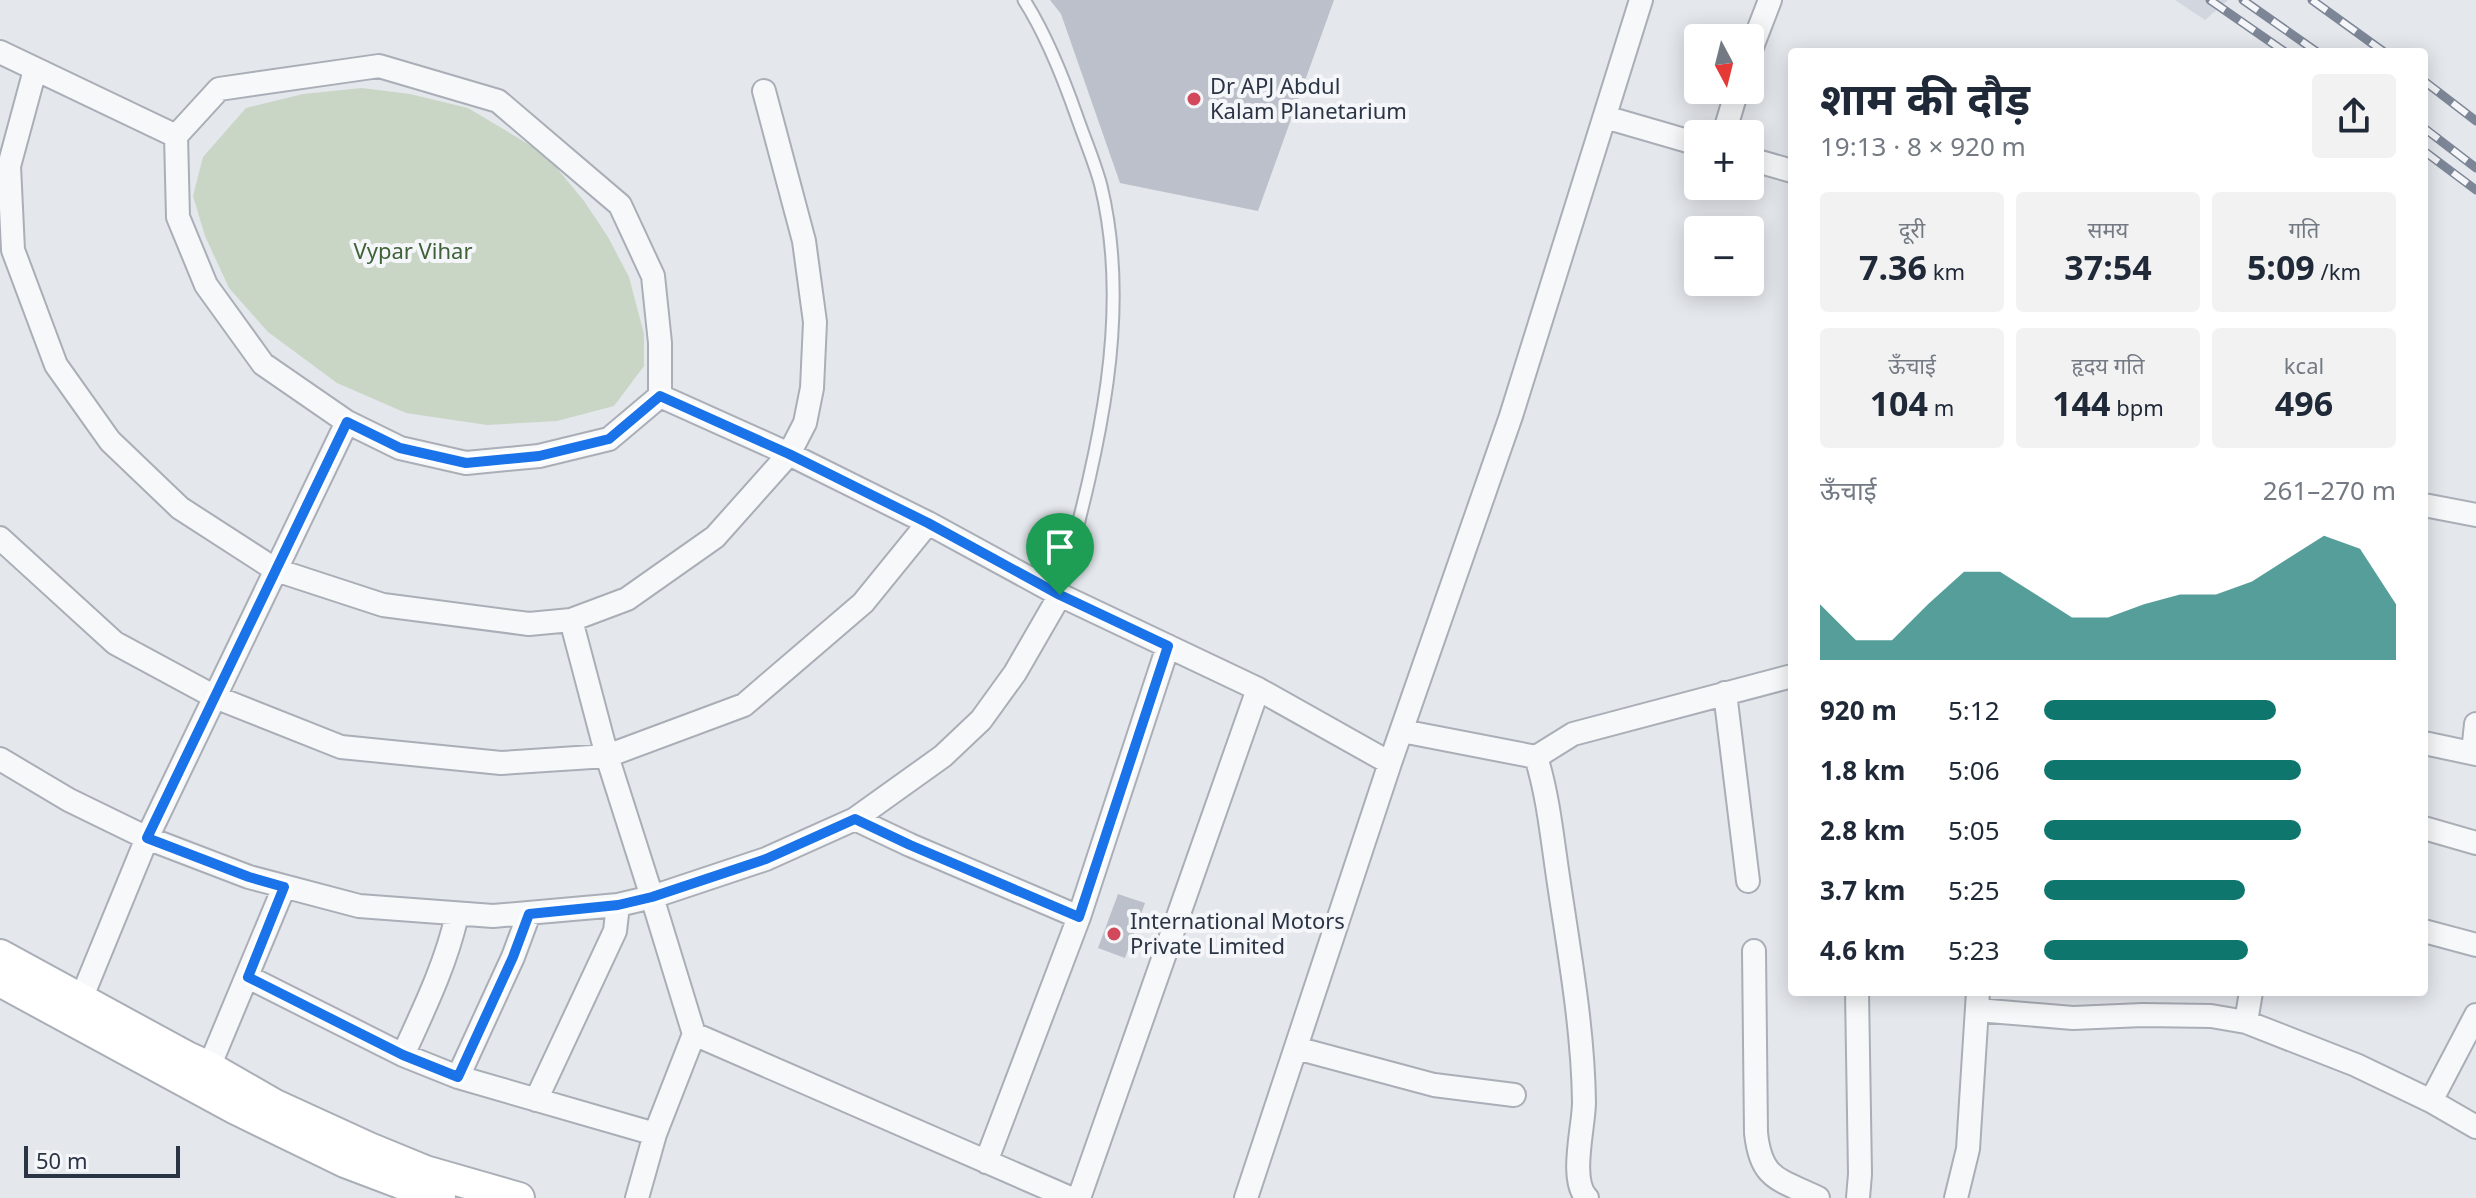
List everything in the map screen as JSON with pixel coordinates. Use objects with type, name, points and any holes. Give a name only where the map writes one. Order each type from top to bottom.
[{"type":"main road","points":[[0,955],[275,1105],[425,1171],[519,1198]]},
{"type":"main road","points":[[0,981],[236,1109],[345,1162],[428,1196]]},
{"type":"street","points":[[1246,1198],[1390,763],[1511,416],[1641,0]]},
{"type":"street","points":[[1761,24],[1770,0]]},
{"type":"street","points":[[0,52],[176,136]]},
{"type":"street","points":[[379,66],[498,101],[620,205],[653,276],[660,343],[660,396],[609,439],[539,456],[466,463],[400,448],[347,422],[263,364],[206,285],[178,217],[176,136],[219,89],[379,66]]},
{"type":"street","points":[[35,70],[9,166],[13,250],[56,365],[110,441],[180,508],[276,570],[383,605],[529,624],[571,620],[627,599],[715,537],[789,454],[805,423],[812,388],[815,322],[804,241],[764,91]]},
{"type":"street","points":[[1605,117],[1684,140]]},
{"type":"street","points":[[1764,163],[1788,170]]},
{"type":"street","points":[[660,396],[789,454],[928,523],[1060,595],[1258,689],[1390,763]]},
{"type":"street","points":[[81,999],[147,838],[347,422]]},
{"type":"street","points":[[2428,506],[2476,515]]},
{"type":"street","points":[[0,538],[115,643],[215,697],[341,747],[501,763],[607,756],[744,705],[863,603],[928,523]]},
{"type":"street","points":[[0,759],[69,800],[147,838],[249,877],[359,906],[457,915],[529,914],[618,905],[652,897],[766,859],[855,819],[943,756],[981,720],[1015,673],[1060,595]]},
{"type":"street","points":[[571,620],[607,756],[694,1034],[655,1134],[637,1198]]},
{"type":"street","points":[[986,1162],[1079,917],[1168,646]]},
{"type":"street","points":[[1402,731],[1536,757],[1573,734],[1788,677]]},
{"type":"street","points":[[1079,1198],[1258,689]]},
{"type":"street","points":[[1725,693],[1748,881]]},
{"type":"street","points":[[2428,744],[2474,754],[2476,724]]},
{"type":"street","points":[[1536,757],[1544,789],[1572,971],[1584,1113],[1578,1172],[1582,1193],[1587,1198]]},
{"type":"street","points":[[855,819],[1079,917]]},
{"type":"street","points":[[2428,829],[2476,843]]},
{"type":"street","points":[[209,1067],[284,887]]},
{"type":"street","points":[[536,1100],[615,931],[618,905]]},
{"type":"street","points":[[458,1077],[513,957],[529,914]]},
{"type":"street","points":[[403,1055],[451,945],[457,915]]},
{"type":"street","points":[[2428,932],[2476,945]]},
{"type":"street","points":[[1754,951],[1758,1156],[1766,1169],[1779,1179],[1818,1198]]},
{"type":"street","points":[[248,977],[403,1055],[458,1077],[655,1134]]},
{"type":"street","points":[[1857,996],[1858,1198]]},
{"type":"street","points":[[2246,1022],[2250,996]]},
{"type":"street","points":[[1956,1198],[1968,1149],[1978,1001],[2073,1018],[2211,1016],[2246,1022],[2356,1065],[2431,1101],[2476,1127]]},
{"type":"street","points":[[2431,1101],[2476,1015]]},
{"type":"street","points":[[694,1034],[1070,1198]]},
{"type":"street","points":[[1296,1048],[1434,1085],[1514,1095]]},
{"type":"lane","points":[[1024,0],[1063,79],[1101,185],[1112,256],[1113,338],[1093,468],[1060,595]]},
{"type":"shaded area","points":[[2175,0],[2228,0],[2205,20]]},
{"type":"green space","name":"Vypar Vihar","points":[[362,88],[410,94],[468,108],[545,154],[584,201],[629,277],[644,334],[644,366],[614,406],[557,421],[487,425],[406,413],[337,383],[268,332],[229,288],[205,236],[193,196],[203,157],[246,108],[303,94]]},
{"type":"building","name":"Dr APJ Abdul Kalam Planetarium","points":[[1050,0],[1334,0],[1258,211],[1120,183],[1061,14]]},
{"type":"building","points":[[1118,894],[1145,903],[1125,958],[1098,948]]},
{"type":"railway","points":[[2210,0],[2279,48]]},
{"type":"railway","points":[[2243,0],[2311,48]]},
{"type":"railway","points":[[2312,0],[2378,48]]},
{"type":"railway","points":[[2428,84],[2476,121]]},
{"type":"railway","points":[[2428,131],[2476,168]]},
{"type":"railway","points":[[2428,154],[2476,190]]},
{"type":"place","name":"Dr APJ Abdul Kalam Planetarium","points":[[1194,99]]},
{"type":"place","name":"International Motors Private Limited","points":[[1114,934]]},
{"type":"route","points":[[660,396],[789,454],[928,523],[1060,595],[1168,646],[1079,917],[855,819],[766,859],[652,897],[618,905],[529,914],[513,957],[458,1077],[403,1055],[248,977],[284,887],[147,838],[347,422],[400,448],[466,463],[539,456],[609,439],[660,396]]}]
